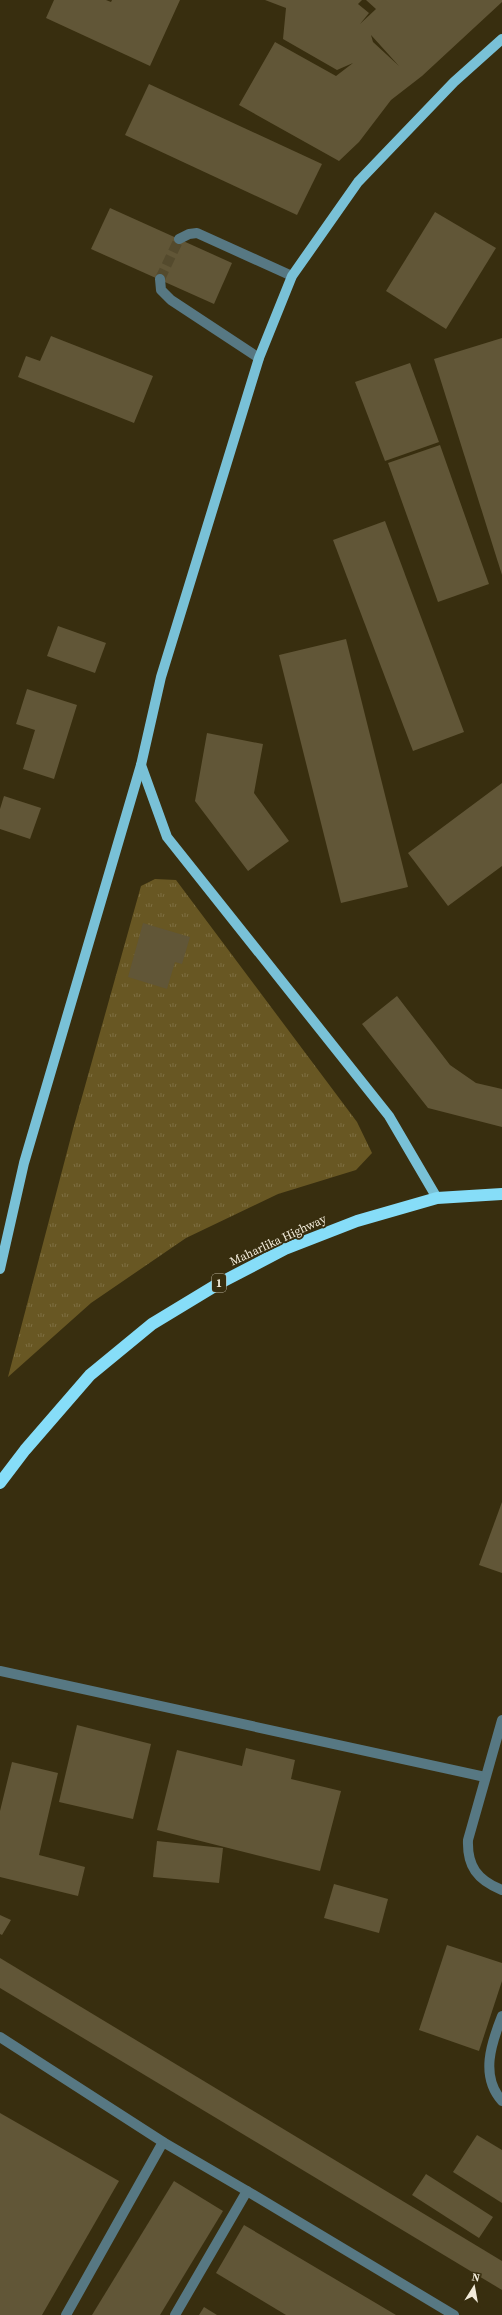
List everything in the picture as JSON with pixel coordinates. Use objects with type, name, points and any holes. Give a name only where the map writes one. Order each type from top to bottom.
[{"type":"highway","name":"Maharlika Highway","points":[[0,1483],[24,1450],[90,1376],[152,1324],[218,1284],[285,1249],[357,1221],[438,1198],[502,1194]]},
{"type":"main road","points":[[0,1269],[24,1163],[141,765],[161,677],[259,358],[292,276],[358,182],[454,82],[502,39]]},
{"type":"main road","points":[[141,765],[167,837],[389,1116],[438,1198]]},
{"type":"street","points":[[179,239],[189,234],[197,233],[292,276]]},
{"type":"street","points":[[160,279],[161,290],[171,300],[259,358]]},
{"type":"street","points":[[0,1671],[485,1778]]},
{"type":"street","points":[[502,1720],[468,1840],[468,1857],[478,1875],[492,1886],[502,1890]]},
{"type":"street","points":[[502,2016],[491,2042],[489,2077],[496,2095],[502,2101]]},
{"type":"street","points":[[0,2037],[163,2142],[248,2191],[454,2315]]},
{"type":"street","points":[[66,2315],[163,2142]]},
{"type":"street","points":[[175,2315],[248,2191]]},
{"type":"green space","points":[[155,879],[176,880],[357,1122],[372,1153],[356,1170],[278,1194],[186,1238],[91,1303],[8,1377],[73,1129],[141,886]]},
{"type":"building","points":[[54,0],[106,0],[111,2],[112,0],[180,0],[150,66],[46,18]]},
{"type":"building","points":[[265,0],[362,0],[358,4],[369,13],[360,24],[376,9],[366,0],[502,0],[502,2],[422,76],[391,100],[359,142],[339,161],[239,105],[275,42],[336,76],[353,63],[337,70],[283,39],[286,8]],"holes":[[[371,35],[399,66],[373,42]]]},
{"type":"building","points":[[149,84],[322,164],[297,215],[125,135]]},
{"type":"building","points":[[110,208],[232,263],[214,304],[91,249]]},
{"type":"building","points":[[435,212],[496,248],[446,329],[386,291]]},
{"type":"building","points":[[51,336],[153,376],[134,423],[18,377],[26,356],[40,361]]},
{"type":"building","points":[[502,338],[502,575],[434,359]]},
{"type":"building","points":[[410,363],[439,442],[385,461],[355,382]]},
{"type":"building","points":[[440,445],[489,584],[438,602],[388,463]]},
{"type":"building","points":[[385,521],[464,732],[413,751],[333,540]]},
{"type":"building","points":[[58,626],[106,643],[95,673],[47,656]]},
{"type":"building","points":[[346,639],[408,887],[341,903],[279,655]]},
{"type":"building","points":[[27,689],[77,705],[54,779],[23,769],[35,730],[16,724]]},
{"type":"building","points":[[207,733],[263,744],[254,793],[289,841],[248,871],[195,801]]},
{"type":"building","points":[[502,783],[502,866],[448,906],[408,853]]},
{"type":"building","points":[[4,796],[41,808],[30,839],[0,829],[0,809]]},
{"type":"building","points":[[143,923],[190,937],[182,964],[175,962],[167,989],[128,977]]},
{"type":"building","points":[[397,996],[450,1065],[476,1083],[502,1089],[502,1127],[428,1108],[362,1024]]},
{"type":"building","points":[[502,1502],[502,1573],[479,1565]]},
{"type":"building","points":[[77,1725],[151,1744],[133,1819],[59,1802]]},
{"type":"building","points":[[246,1748],[295,1760],[291,1779],[341,1791],[320,1871],[157,1830],[177,1750],[242,1766]]},
{"type":"building","points":[[12,1762],[58,1773],[39,1855],[85,1867],[78,1896],[0,1877],[0,1811]]},
{"type":"building","points":[[157,1841],[223,1848],[219,1883],[153,1877]]},
{"type":"building","points":[[334,1884],[388,1899],[379,1933],[324,1918]]},
{"type":"building","points":[[0,1915],[11,1920],[2,1935],[0,1934]]},
{"type":"building","points":[[447,1945],[502,1963],[502,1981],[479,2051],[419,2030]]},
{"type":"building","points":[[0,1958],[502,2261],[502,2290],[0,1988]]},
{"type":"building","points":[[0,2113],[119,2181],[42,2315],[0,2315]]},
{"type":"building","points":[[477,2135],[502,2150],[502,2203],[453,2172]]},
{"type":"building","points":[[426,2174],[493,2217],[479,2238],[412,2195]]},
{"type":"building","points":[[174,2181],[223,2211],[160,2315],[92,2315]]},
{"type":"building","points":[[244,2225],[396,2315],[286,2315],[216,2273]]},
{"type":"building","points":[[204,2307],[217,2315],[199,2315]]},
{"type":"tunnel","points":[[160,279],[179,239]]}]
